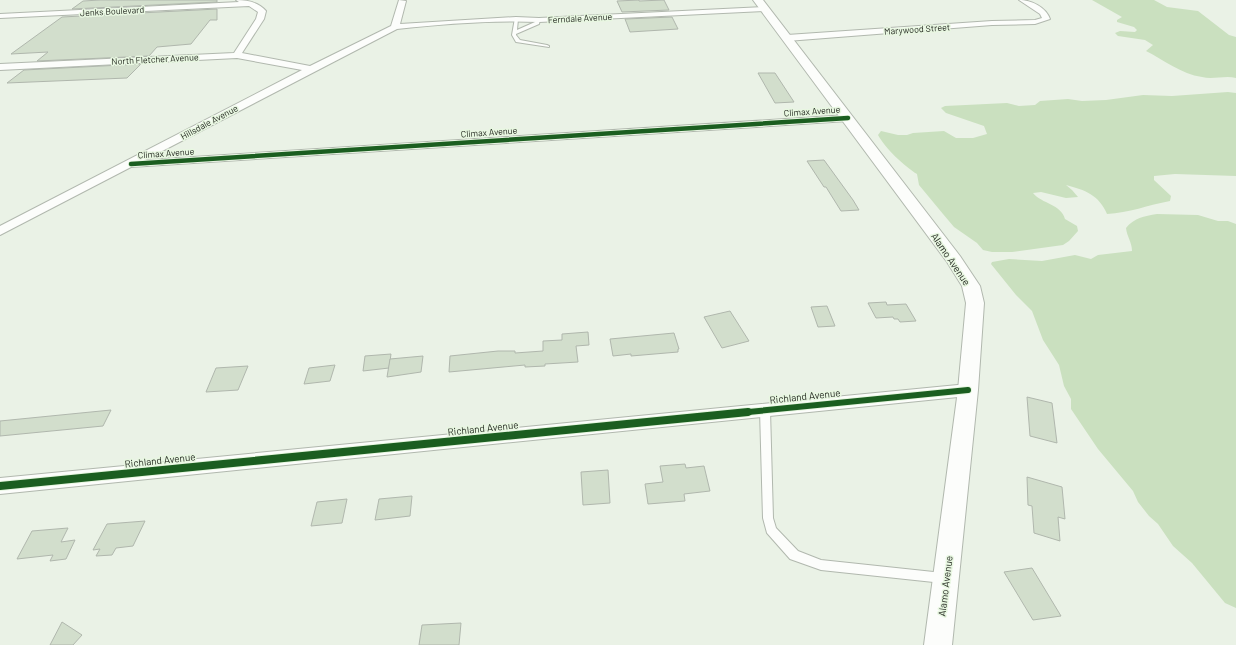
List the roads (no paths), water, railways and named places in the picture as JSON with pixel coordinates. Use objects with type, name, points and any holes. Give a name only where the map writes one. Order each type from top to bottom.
[{"type":"street","points":[[237,55],[262,14],[262,11],[259,8],[240,0]]},
{"type":"street","name":"Marywood Street","points":[[787,38],[992,23],[1035,22],[1046,19],[1044,13],[1023,0]]},
{"type":"street","points":[[395,28],[402,1]]},
{"type":"street","name":"Jenks Boulevard","points":[[0,16],[248,4]]},
{"type":"street","name":"Ferndale Avenue","points":[[395,28],[420,24],[516,19],[539,20],[761,4]]},
{"type":"street","name":"Alamo Avenue","points":[[761,4],[960,267],[971,286],[975,303],[968,390],[938,645]]},
{"type":"street","name":"Hillsdale Avenue","points":[[0,231],[131,164],[310,69],[395,28]]},
{"type":"street","name":"North Fletcher Avenue","points":[[0,67],[237,55],[310,69]]},
{"type":"street","name":"Climax Avenue","points":[[131,164],[848,118]]},
{"type":"street","name":"Richland Avenue","points":[[0,486],[968,390]]},
{"type":"lane","points":[[516,19],[514,33],[515,38],[518,41],[547,46]]},
{"type":"lane","points":[[514,33],[537,23],[539,20]]},
{"type":"lane","points":[[765,410],[768,518],[771,530],[794,555],[821,564],[946,578]]}]
